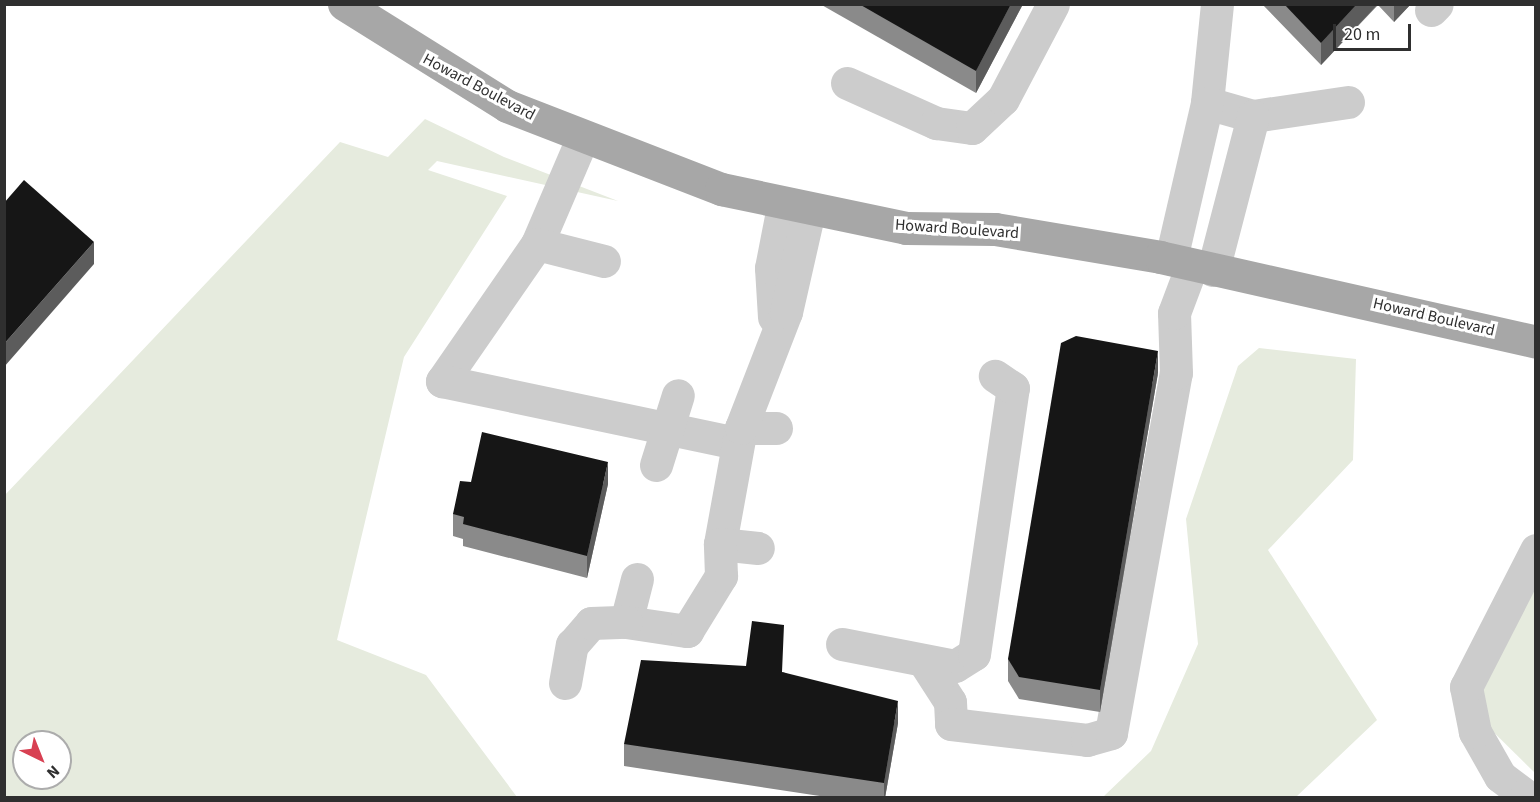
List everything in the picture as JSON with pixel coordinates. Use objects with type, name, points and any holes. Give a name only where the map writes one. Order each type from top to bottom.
[{"type":"main road","name":"Howard Boulevard","points":[[344,4],[507,106],[582,139],[678,176],[796,208],[906,228],[995,229],[1192,265],[1536,342]]},
{"type":"street","points":[[847,82],[936,123],[972,128],[1003,99],[1053,4]]},
{"type":"street","points":[[1192,265],[1217,4]]},
{"type":"street","points":[[1207,104],[1252,116],[1348,102]]},
{"type":"street","points":[[925,663],[950,702],[951,724],[1087,740],[1111,733],[1176,373],[1174,313],[1252,116]]},
{"type":"street","points":[[582,139],[537,244],[442,381],[667,432],[738,435],[776,428]]},
{"type":"street","points":[[565,683],[572,645],[591,623],[626,622],[687,631],[721,576],[720,544],[738,435],[789,344],[796,208]]},
{"type":"street","points":[[537,244],[604,261]]},
{"type":"street","points":[[842,644],[925,663],[955,666],[974,654],[1013,388],[995,376]]},
{"type":"street","points":[[656,465],[678,395]]},
{"type":"street","points":[[720,544],[758,548]]},
{"type":"street","points":[[1529,798],[1500,777],[1475,732],[1466,687],[1536,550]]},
{"type":"street","points":[[626,622],[637,579]]},
{"type":"shaded area","points":[[425,119],[504,157],[618,201],[437,161],[428,170],[507,196],[404,357],[337,640],[426,675],[517,797],[5,797],[4,496],[340,142],[388,157]]},
{"type":"shaded area","points":[[1259,348],[1356,359],[1353,460],[1268,550],[1377,720],[1296,797],[1103,797],[1151,751],[1198,644],[1186,519],[1238,366]]},
{"type":"shaded area","points":[[1535,589],[1535,773],[1470,709]]},
{"type":"building","points":[[859,4],[1011,4],[976,71]]},
{"type":"building","points":[[1284,4],[1357,4],[1321,43]]},
{"type":"building","points":[[24,180],[94,242],[4,344],[4,203]]},
{"type":"building","points":[[1076,336],[1158,351],[1100,690],[1019,677],[1008,659],[1061,343]]},
{"type":"building","points":[[482,432],[608,462],[587,556],[463,524],[464,517],[453,514],[460,481],[471,482]]},
{"type":"building","points":[[752,621],[784,625],[782,672],[898,701],[884,783],[624,744],[641,660],[746,666]]}]
